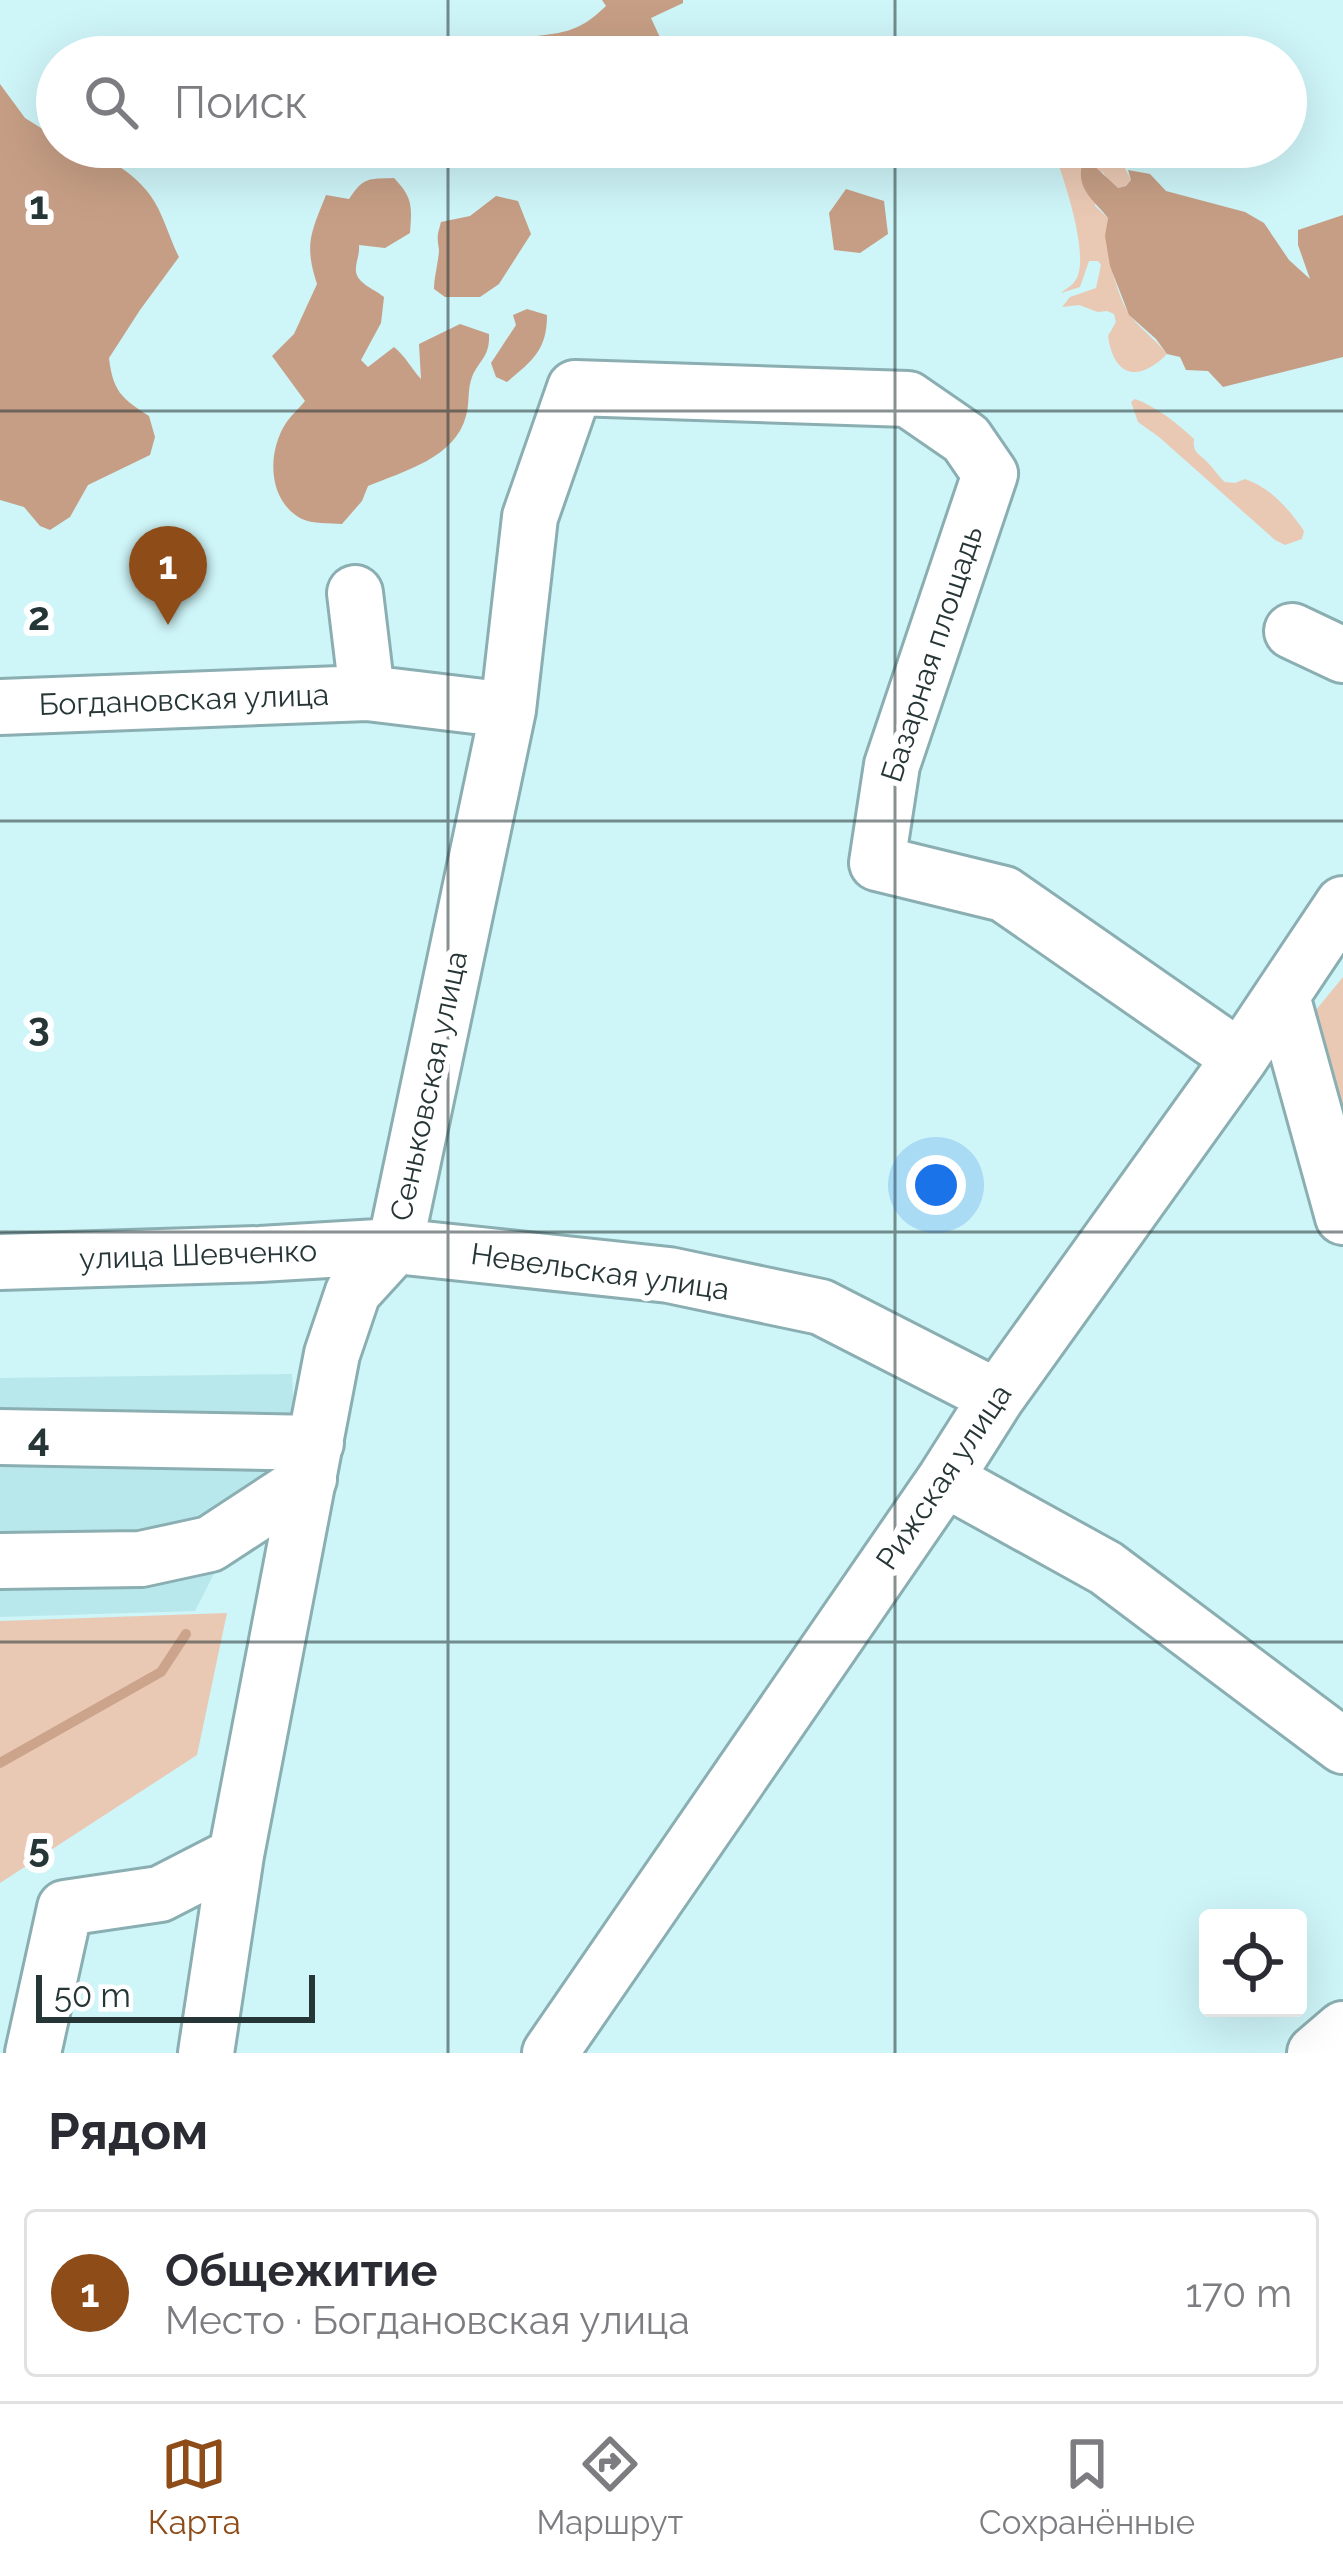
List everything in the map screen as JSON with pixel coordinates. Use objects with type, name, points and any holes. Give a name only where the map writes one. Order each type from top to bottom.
[{"type":"street","name":"Сеньковская улица","points":[[206,2053],[236,1855],[332,1354],[353,1292],[395,1246],[508,710],[530,517],[574,388]]},
{"type":"street","name":"Базарная площадь","points":[[574,388],[908,399],[966,439],[990,474],[892,765],[877,863],[1004,894],[1240,1058]]},
{"type":"street","name":"Богдановская улица","points":[[355,593],[368,693]]},
{"type":"street","points":[[1292,631],[1343,656]]},
{"type":"street","name":"Богдановская улица","points":[[0,707],[368,693],[508,710]]},
{"type":"street","name":"Рижская улица","points":[[550,2053],[997,1397],[1240,1058],[1343,904]]},
{"type":"street","points":[[1282,996],[1343,1217]]},
{"type":"street","name":"улица Шевченко","points":[[0,1262],[395,1246]]},
{"type":"street","name":"Невельская улица","points":[[395,1246],[669,1275],[821,1307],[997,1397]]},
{"type":"street","points":[[0,1437],[313,1461]]},
{"type":"street","points":[[0,1562],[141,1559],[210,1544],[313,1461]]},
{"type":"street","points":[[945,1479],[1106,1568],[1343,1746]]},
{"type":"street","points":[[33,2053],[65,1907],[160,1894],[236,1855]]},
{"type":"street","points":[[1315,2053],[1343,2029]]},
{"type":"shaded area","points":[[602,0],[683,0],[651,18],[659,36],[536,36],[568,31],[606,6]]},
{"type":"shaded area","points":[[0,84],[25,118],[36,125],[36,168],[121,168],[150,195],[179,257],[109,358],[120,393],[149,416],[155,437],[150,455],[88,485],[70,517],[50,530],[40,526],[24,507],[0,500]]},
{"type":"shaded area","points":[[1060,168],[1125,168],[1131,180],[1118,188],[1102,171],[1095,206],[1108,218],[1109,256],[1127,311],[1167,354],[1146,369],[1129,371],[1116,360],[1108,336],[1116,322],[1114,314],[1079,305],[1062,307],[1070,297],[1096,288],[1101,265],[1089,261],[1080,287],[1061,293],[1075,281],[1080,254]]},
{"type":"shaded area","points":[[1082,168],[1096,168],[1118,188],[1131,180],[1128,170],[1150,174],[1166,191],[1245,212],[1264,223],[1289,260],[1310,279],[1298,230],[1343,215],[1343,357],[1223,387],[1208,371],[1186,370],[1180,357],[1167,354],[1129,315],[1110,266],[1105,236],[1108,218],[1088,195]]},
{"type":"shaded area","points":[[394,178],[410,203],[410,233],[385,248],[359,245],[357,276],[384,297],[381,323],[361,360],[368,367],[394,347],[421,379],[419,344],[460,324],[489,334],[488,348],[472,377],[466,416],[451,443],[426,461],[368,486],[342,524],[306,521],[282,500],[273,461],[286,423],[305,401],[272,356],[294,334],[317,284],[311,239],[326,195],[349,199],[367,181]]},
{"type":"shaded area","points":[[846,189],[884,201],[888,234],[860,253],[834,250],[829,213]]},
{"type":"shaded area","points":[[496,196],[518,201],[531,234],[499,284],[480,297],[445,297],[434,289],[441,222],[470,216]]},
{"type":"shaded area","points":[[527,309],[547,315],[544,337],[531,360],[507,382],[496,377],[491,363],[516,325],[513,315]]},
{"type":"shaded area","points":[[1135,399],[1194,439],[1195,451],[1225,482],[1245,479],[1271,494],[1304,531],[1302,539],[1285,545],[1275,540],[1138,422],[1131,402]]},
{"type":"shaded area","points":[[1343,977],[1343,1133],[1311,1016]]},
{"type":"shaded area","points":[[292,1374],[294,1417],[195,1611],[0,1617],[0,1378]]},
{"type":"shaded area","points":[[227,1613],[197,1755],[0,1883],[0,1621]]},
{"type":"waterway","points":[[0,1763],[161,1672],[186,1634]]},
{"type":"place","name":"Общежитие","points":[[168,625]]}]
